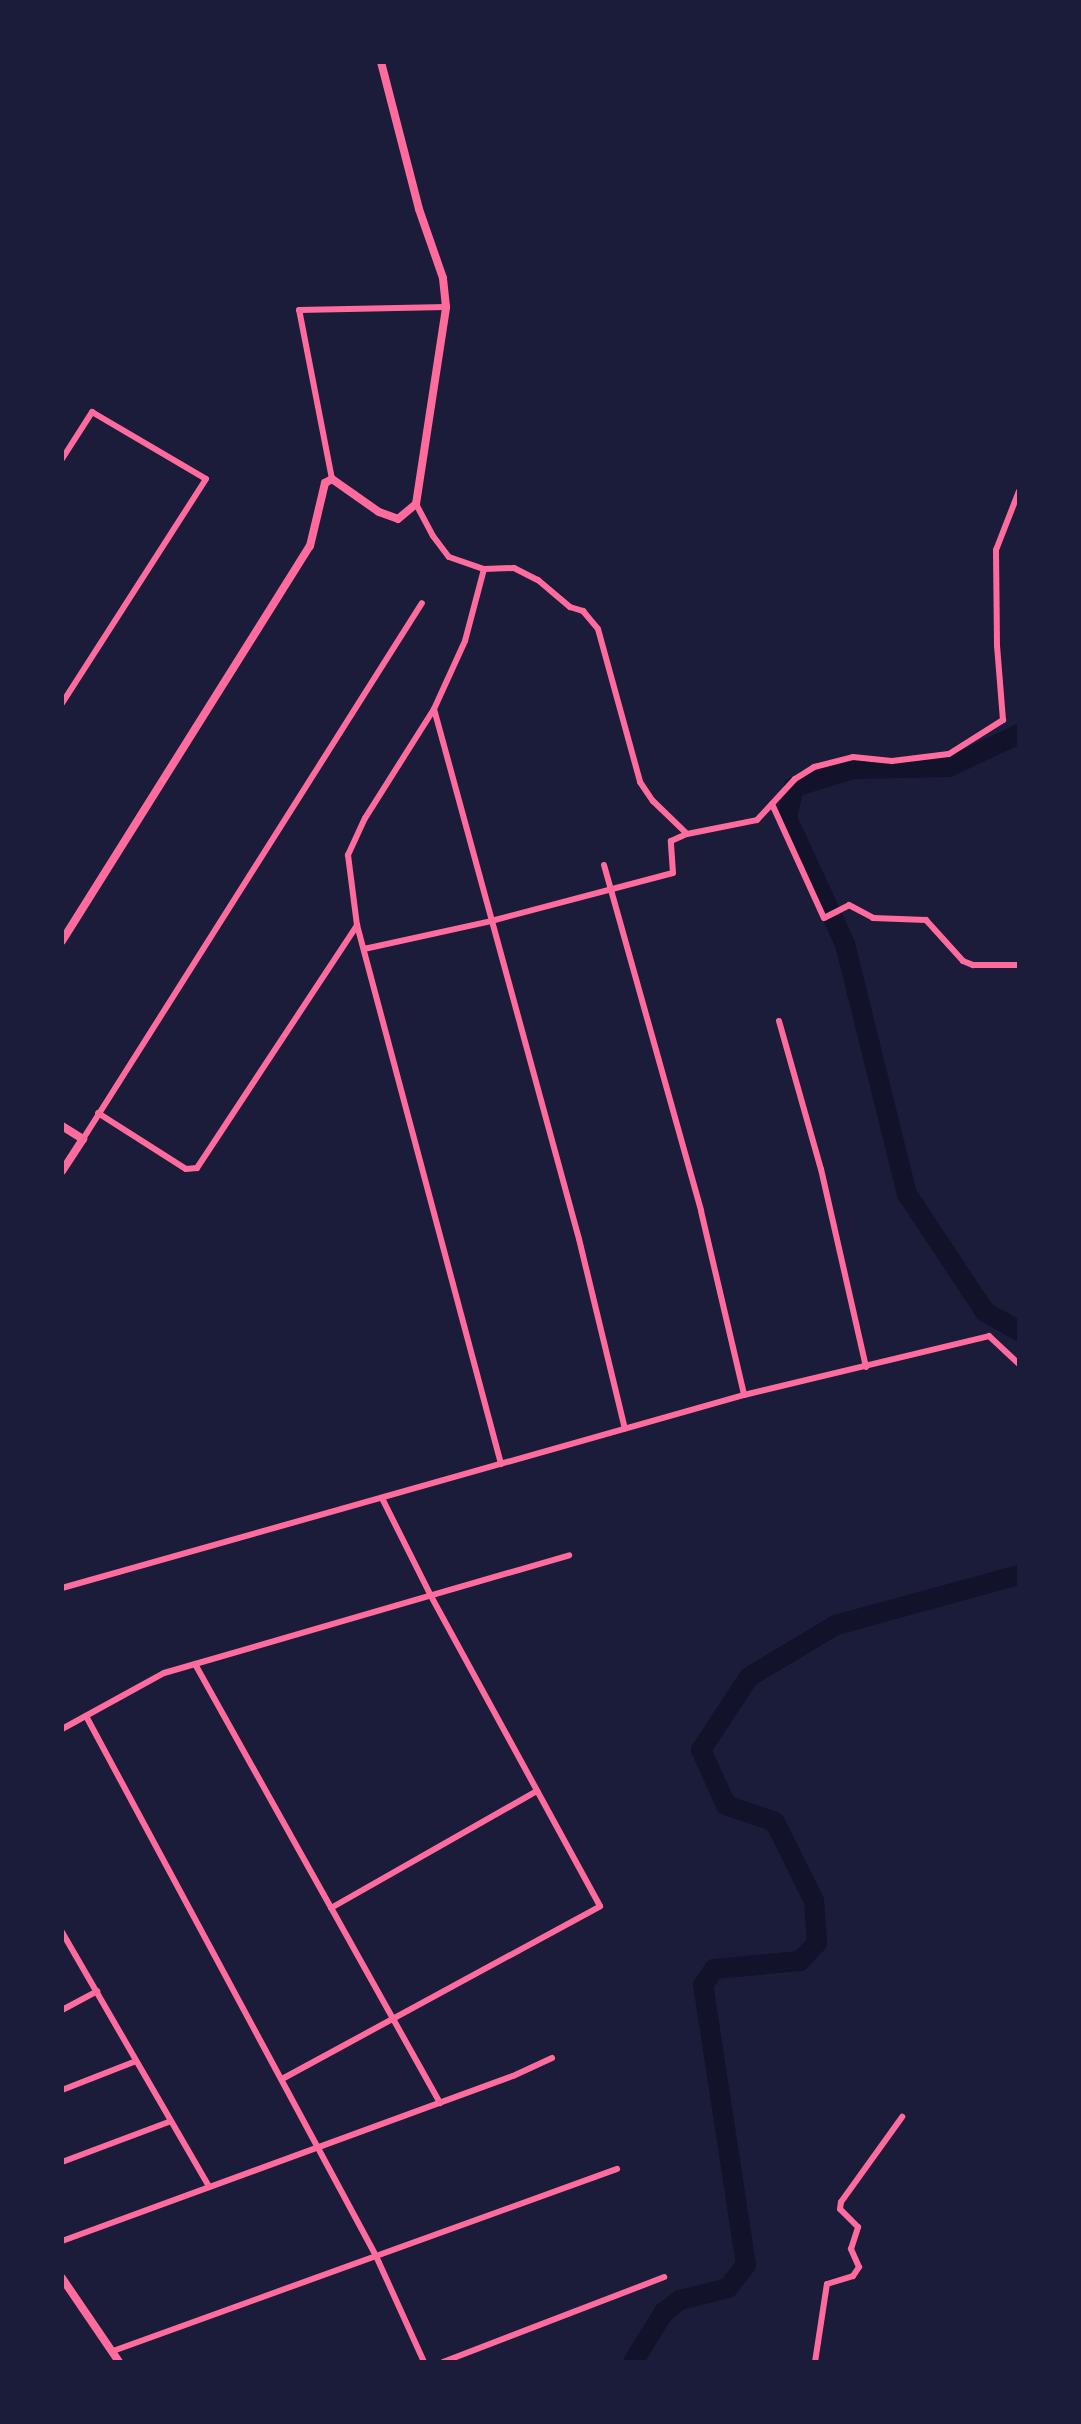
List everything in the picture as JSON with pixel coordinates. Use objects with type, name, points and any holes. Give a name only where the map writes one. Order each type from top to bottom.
[{"type":"street","points":[[381,62],[419,209],[443,278],[446,307],[416,504],[433,536],[449,557],[484,569],[514,568],[538,580],[570,607],[583,611],[598,629],[640,782],[653,801],[687,834]]},
{"type":"street","points":[[416,504],[398,519],[379,512],[332,479],[299,310],[446,307]]},
{"type":"street","points":[[62,459],[92,412],[206,479],[62,703]]},
{"type":"street","points":[[62,941],[310,546],[325,483],[332,479]]},
{"type":"street","points":[[364,949],[491,921],[673,873],[671,841],[687,834],[757,820],[795,779],[814,767],[853,757],[892,761],[949,754],[1003,720],[997,646],[996,550],[1019,491]]},
{"type":"street","points":[[484,569],[465,641],[434,709],[365,818],[348,855],[357,925],[501,1464]]},
{"type":"street","points":[[62,1171],[422,603]]},
{"type":"street","points":[[434,709],[579,1239],[625,1429]]},
{"type":"street","points":[[772,804],[824,918],[849,905],[873,918],[926,920],[963,961],[973,965],[1019,965]]},
{"type":"street","points":[[604,865],[701,1211],[744,1395]]},
{"type":"street","points":[[98,1113],[186,1169],[197,1168],[357,925]]},
{"type":"street","points":[[779,1021],[821,1169],[866,1367]]},
{"type":"street","points":[[62,1126],[83,1139]]},
{"type":"street","points":[[62,1588],[744,1395],[989,1336],[1019,1364]]},
{"type":"street","points":[[282,2079],[600,1906],[431,1596],[382,1498]]},
{"type":"street","points":[[62,1729],[164,1673],[569,1555]]},
{"type":"street","points":[[195,1664],[440,2103]]},
{"type":"street","points":[[86,1716],[319,2147],[376,2256],[424,2362]]},
{"type":"street","points":[[331,1908],[537,1791]]},
{"type":"street","points":[[62,1932],[209,2187]]},
{"type":"street","points":[[62,2010],[97,1991]]},
{"type":"street","points":[[62,2241],[440,2103],[552,2058]]},
{"type":"street","points":[[62,2090],[136,2061]]},
{"type":"street","points":[[815,2362],[827,2284],[853,2276],[859,2267],[851,2249],[858,2227],[840,2209],[841,2202],[902,2117]]},
{"type":"street","points":[[62,2162],[171,2121]]},
{"type":"street","points":[[113,2351],[617,2169]]},
{"type":"street","points":[[443,2362],[664,2277]]},
{"type":"street","points":[[62,2278],[119,2362]]},
{"type":"waterway","points":[[1019,734],[949,767],[853,769],[794,787],[787,818],[845,944],[907,1194],[985,1312],[1019,1331]]},
{"type":"waterway","points":[[633,2362],[664,2312],[680,2300],[728,2288],[746,2265],[703,1985],[714,1969],[800,1961],[817,1943],[814,1901],[775,1822],[726,1805],[701,1750],[749,1677],[836,1625],[1019,1575]]}]
